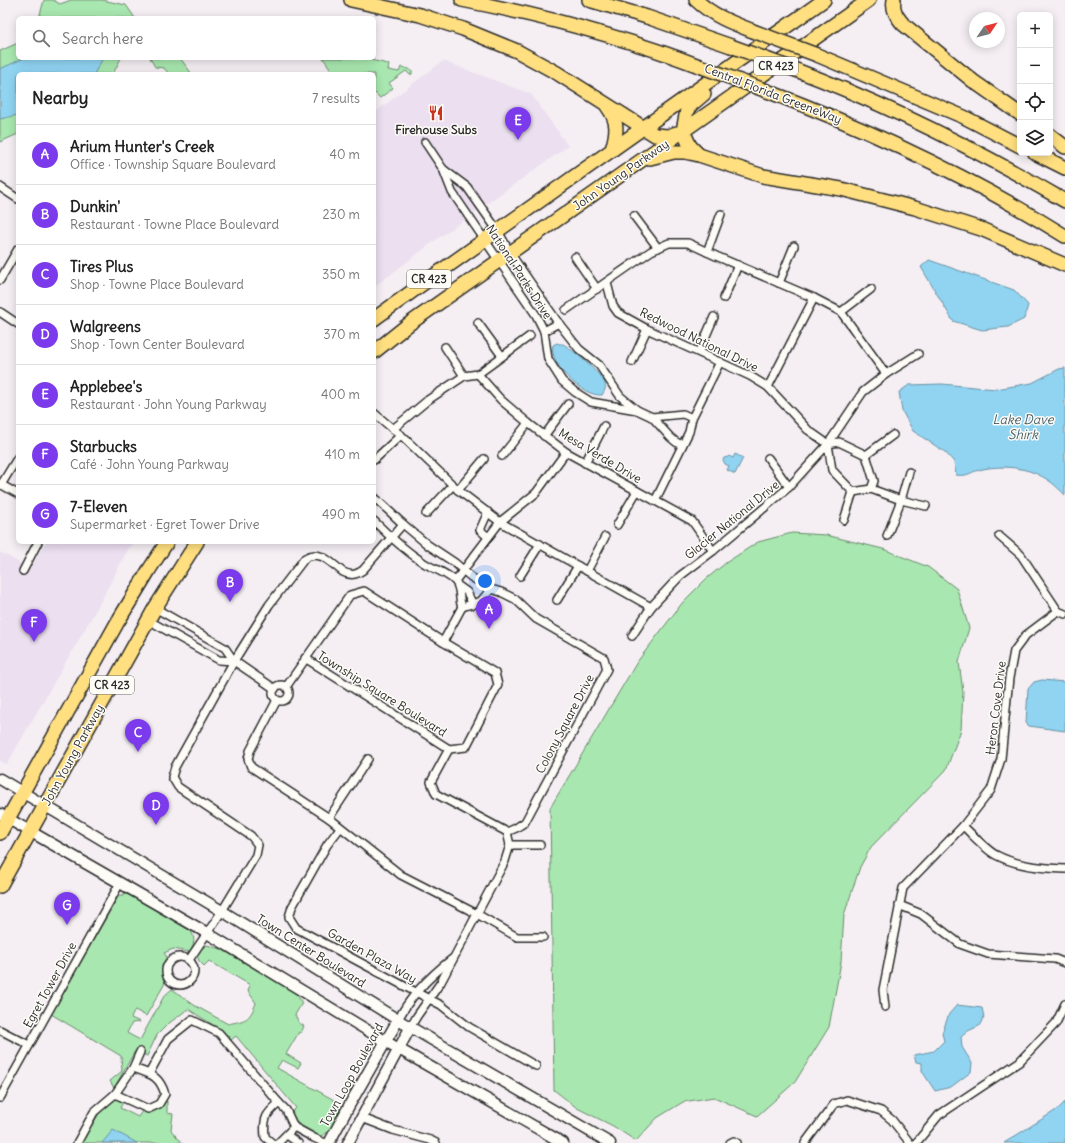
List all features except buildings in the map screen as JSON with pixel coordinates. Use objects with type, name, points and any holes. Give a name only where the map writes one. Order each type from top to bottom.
[{"type":"highway","points":[[351,0],[420,14],[463,29],[517,51],[655,135],[668,136],[682,131]]},
{"type":"highway","name":"Central Florida GreeneWay","points":[[462,0],[525,14],[669,54],[809,106],[921,157],[991,194],[1065,236]]},
{"type":"highway","points":[[589,0],[647,17],[731,46],[796,70],[861,97],[934,130],[1065,201]]},
{"type":"highway","points":[[696,0],[714,15],[727,21],[817,55],[964,117],[1017,144]]},
{"type":"highway","points":[[728,99],[737,83],[855,0]]},
{"type":"highway","name":"John Young Parkway","points":[[376,350],[409,324],[869,0]]},
{"type":"highway","points":[[894,0],[893,4],[897,17],[903,24],[973,82],[1017,112]]},
{"type":"highway","points":[[699,156],[690,146],[682,131],[687,110],[691,105],[798,28],[819,4]]},
{"type":"highway","name":"CR 423","points":[[376,318],[819,4]]},
{"type":"highway","points":[[604,103],[612,113],[617,129],[612,150]]},
{"type":"highway","points":[[1053,137],[1065,147]]},
{"type":"highway","points":[[639,162],[674,152],[685,152],[763,176],[841,189],[915,208],[981,229],[1065,265]]},
{"type":"highway","points":[[1041,156],[1065,168]]},
{"type":"highway","name":"CR 423","points":[[0,833],[4,816],[22,792],[117,623],[166,544]]},
{"type":"highway","name":"John Young Parkway","points":[[0,886],[148,620],[196,544]]},
{"type":"main road","name":"Town Center Boulevard","points":[[0,779],[222,911],[410,1028],[610,1143]]},
{"type":"main road","points":[[4,816],[207,933],[385,1041],[563,1143]]},
{"type":"main road","name":"Town Loop Boulevard","points":[[329,1143],[398,1020]]},
{"type":"main road","points":[[348,1143],[410,1028]]},
{"type":"street","name":"National Parks Drive","points":[[425,142],[443,169],[452,192],[536,315],[544,331],[548,359],[562,381],[575,392],[591,402],[637,410]]},
{"type":"street","name":"National Parks Drive","points":[[443,169],[467,187],[498,231],[510,253],[559,324],[579,349],[599,365],[620,396],[637,410],[652,417],[670,437],[682,445]]},
{"type":"street","points":[[0,187],[16,198]]},
{"type":"street","points":[[707,252],[721,214]]},
{"type":"street","points":[[634,216],[658,248]]},
{"type":"street","points":[[566,310],[651,251],[669,243],[688,242],[707,252],[814,298],[841,312],[886,374]]},
{"type":"street","points":[[780,283],[794,246]]},
{"type":"street","points":[[0,280],[16,252]]},
{"type":"street","points":[[575,257],[597,289]]},
{"type":"street","points":[[724,298],[738,265]]},
{"type":"street","name":"Redwood National Drive","points":[[607,283],[613,306],[618,313],[647,329],[750,376],[768,387],[808,430],[828,444],[839,442],[866,455]]},
{"type":"street","points":[[841,312],[871,289]]},
{"type":"street","points":[[768,387],[814,298]]},
{"type":"street","points":[[0,312],[16,323]]},
{"type":"street","points":[[699,352],[714,317]]},
{"type":"street","points":[[478,323],[502,356]]},
{"type":"street","points":[[544,331],[559,324]]},
{"type":"street","points":[[632,362],[647,329]]},
{"type":"street","points":[[393,429],[428,400],[464,376],[478,374],[530,336]]},
{"type":"street","points":[[445,347],[464,376]]},
{"type":"street","name":"Glacier National Drive","points":[[632,636],[651,607],[680,576],[713,551],[789,487],[828,444],[863,392],[886,374],[918,354]]},
{"type":"street","points":[[655,501],[689,432],[692,418],[720,362]]},
{"type":"street","name":"Mesa Verde Drive","points":[[478,374],[501,400],[544,436],[566,452],[692,521],[713,551]]},
{"type":"street","points":[[544,436],[568,404]]},
{"type":"street","points":[[652,417],[683,414],[692,418]]},
{"type":"street","points":[[376,415],[401,435],[456,487],[500,522],[651,607]]},
{"type":"street","points":[[502,456],[528,423]]},
{"type":"street","points":[[585,463],[604,426]]},
{"type":"street","points":[[376,458],[401,435]]},
{"type":"street","points":[[871,490],[874,481],[866,455],[893,435]]},
{"type":"street","points":[[828,444],[832,470],[853,492]]},
{"type":"street","points":[[455,581],[500,522],[536,493],[566,452]]},
{"type":"street","points":[[768,458],[789,487]]},
{"type":"street","points":[[426,514],[484,459]]},
{"type":"street","points":[[16,460],[0,485],[16,493]]},
{"type":"street","points":[[887,536],[909,472]]},
{"type":"street","points":[[853,492],[871,490],[900,500],[926,506]]},
{"type":"street","points":[[617,525],[637,491]]},
{"type":"street","points":[[844,520],[853,492]]},
{"type":"street","name":"Colony Square Drive","points":[[376,499],[428,545],[463,571],[491,589],[515,599],[536,619],[604,658],[607,669],[525,822],[507,832]]},
{"type":"street","points":[[488,512],[480,530],[488,538]]},
{"type":"street","points":[[376,523],[391,537],[423,562],[455,581],[467,592],[473,605]]},
{"type":"street","points":[[189,960],[222,911],[256,855],[258,846],[251,836],[178,787],[172,777],[175,767],[234,661],[269,605],[305,558],[313,554],[320,555],[343,572],[347,574],[355,574],[363,570],[403,524]]},
{"type":"street","points":[[999,536],[1021,555],[1062,612]]},
{"type":"street","points":[[587,571],[605,537]]},
{"type":"street","points":[[23,571],[37,544]]},
{"type":"street","points":[[520,576],[540,544]]},
{"type":"street","points":[[557,600],[578,566]]},
{"type":"street","points":[[443,642],[462,607],[460,602],[460,587]]},
{"type":"street","points":[[462,607],[473,605],[481,601],[491,589]]},
{"type":"street","name":"Township Square Boulevard","points":[[364,591],[443,642],[495,673],[498,685],[466,747],[449,749],[305,658],[350,595],[364,591]]},
{"type":"street","points":[[155,608],[225,648],[234,661],[274,689]]},
{"type":"street","name":"Heron Cove Drive","points":[[885,1007],[883,990],[903,888],[963,826],[991,790],[1001,759],[1009,678],[1014,651],[1026,635],[1062,612]]},
{"type":"street","points":[[148,620],[219,660],[234,661]]},
{"type":"street","points":[[286,687],[305,658]]},
{"type":"street","points":[[274,689],[279,686],[286,687]]},
{"type":"street","points":[[274,689],[273,695],[277,700],[282,701],[286,699],[288,692],[286,687]]},
{"type":"street","points":[[277,700],[250,751],[248,759],[251,767],[329,818],[401,875],[477,914],[517,937],[542,937]]},
{"type":"street","points":[[410,1028],[428,999],[441,982],[505,861],[510,845],[507,832],[436,794],[431,782],[449,749]]},
{"type":"street","points":[[329,818],[368,759]]},
{"type":"street","points":[[963,826],[995,855],[1024,865],[1065,869]]},
{"type":"street","name":"Garden Plaza Way","points":[[340,828],[327,845],[292,907],[289,917],[296,928],[441,1005],[469,1027],[536,1066]]},
{"type":"street","points":[[510,845],[540,845]]},
{"type":"street","name":"Egret Tower Drive","points":[[0,1098],[120,882]]},
{"type":"street","points":[[899,905],[920,914],[960,944],[988,954],[1055,959],[1065,963]]},
{"type":"street","points":[[180,956],[189,960],[192,964],[194,973],[190,981],[181,985],[172,983],[165,972],[168,962],[171,959],[180,956]]},
{"type":"street","points":[[398,1020],[403,1010],[433,973],[454,958]]},
{"type":"street","points":[[916,1143],[939,1115],[1019,1062],[1056,1023],[1065,1004]]},
{"type":"street","points":[[149,1074],[168,1039],[192,1020],[219,1033],[286,1110],[294,1127],[325,1143]]},
{"type":"street","points":[[0,1030],[29,1045]]},
{"type":"street","points":[[77,1143],[94,1112],[115,1094],[133,1068],[140,1052]]},
{"type":"street","points":[[115,1094],[148,1109],[159,1104],[165,1094],[161,1082],[149,1074],[133,1068]]},
{"type":"street","points":[[805,1143],[834,1104],[847,1100],[881,1111],[892,1120],[910,1143]]},
{"type":"street","points":[[272,1143],[265,1137],[267,1113],[279,1102]]},
{"type":"street","points":[[362,1118],[393,1130],[436,1143]]},
{"type":"street","points":[[278,1143],[294,1127]]},
{"type":"street","points":[[287,1135],[298,1143]]},
{"type":"street","points":[[730,1143],[734,1141],[737,1143]]},
{"type":"shaded area","points":[[443,61],[531,94],[568,146],[433,242],[376,285],[376,111]]},
{"type":"shaded area","points":[[45,544],[132,544],[127,551],[97,608],[7,764],[0,761],[0,552],[30,569]]},
{"type":"green space","points":[[44,0],[53,0],[60,4],[71,0],[102,0],[126,5],[134,16],[40,16]]},
{"type":"green space","points":[[16,44],[16,60],[120,60],[114,72],[16,72],[16,135],[0,142],[0,51]]},
{"type":"green space","points":[[151,60],[182,60],[190,72],[167,72],[164,68],[155,67]]},
{"type":"green space","points":[[324,60],[371,60],[388,64],[388,70],[399,72],[401,67],[409,69],[412,71],[412,74],[410,75],[406,71],[389,83],[393,88],[380,98],[376,94],[376,72],[331,72],[332,71]]},
{"type":"green space","points":[[792,533],[826,535],[883,549],[928,567],[957,589],[969,628],[959,662],[963,692],[961,730],[946,770],[871,847],[860,867],[844,915],[841,962],[829,1027],[795,1082],[757,1116],[714,1097],[683,1102],[657,1118],[636,1141],[613,1126],[577,1108],[554,1090],[550,808],[637,662],[683,602],[706,579],[727,562],[758,542]]},
{"type":"green space","points":[[124,894],[130,895],[191,931],[194,939],[189,952],[173,949],[164,953],[168,958],[163,969],[165,981],[164,985],[146,1016],[135,1010],[131,1018],[140,1022],[132,1023],[127,1033],[140,1040],[164,996],[172,989],[194,1005],[228,1024],[246,1019],[256,1003],[248,991],[250,985],[209,961],[204,966],[199,961],[197,955],[201,949],[207,945],[221,949],[296,993],[302,1003],[295,1015],[299,1023],[304,1026],[301,1033],[299,1032],[286,1054],[301,1063],[298,1068],[282,1060],[277,1068],[334,1100],[339,1106],[340,1112],[329,1131],[322,1136],[313,1135],[302,1129],[295,1121],[291,1113],[296,1108],[236,1036],[231,1040],[224,1032],[188,1009],[168,1024],[157,1035],[147,1056],[135,1051],[114,1088],[110,1081],[122,1071],[121,1056],[51,1014],[118,897]]},
{"type":"green space","points":[[116,1098],[123,1102],[120,1108],[138,1117],[142,1111],[148,1113],[161,1108],[167,1101],[167,1113],[173,1114],[171,1130],[182,1143],[81,1143],[100,1112]]},
{"type":"water","points":[[20,60],[102,60],[95,72],[16,72],[16,115],[0,119],[0,69]]},
{"type":"water","points":[[929,260],[1014,290],[1028,305],[1024,319],[1008,327],[982,330],[953,321],[921,267]]},
{"type":"water","points":[[557,343],[563,344],[573,351],[603,379],[605,389],[602,395],[586,391],[568,378],[561,370],[553,353],[553,345]]},
{"type":"water","name":"Lake Dave Shirk","points":[[1065,368],[1065,495],[1055,485],[1046,479],[1022,469],[998,467],[979,470],[967,475],[956,475],[954,462],[945,452],[913,431],[902,411],[899,392],[909,385],[942,384],[996,389],[1032,383],[1059,369]]},
{"type":"water","points":[[735,454],[743,458],[735,474],[727,470],[729,466],[725,464],[723,460],[729,456],[733,458]]},
{"type":"water","points":[[1042,680],[1065,682],[1065,731],[1029,726],[1026,723],[1028,689],[1034,682]]},
{"type":"water","points":[[957,1005],[982,1008],[984,1017],[979,1026],[968,1031],[961,1037],[962,1047],[972,1063],[971,1072],[951,1087],[935,1091],[922,1071],[922,1063],[916,1062],[914,1055],[934,1051],[944,1041],[942,1033],[949,1014]]},
{"type":"water","points":[[1065,1102],[1065,1143],[1004,1143],[1058,1109]]},
{"type":"water","points":[[113,1130],[137,1143],[102,1143]]},
{"type":"place","name":"Firehouse Subs","points":[[436,113]]},
{"type":"place","name":"Applebee's","points":[[518,140]]},
{"type":"place","name":"Dunkin'","points":[[230,602]]},
{"type":"place","name":"Arium Hunter's Creek","points":[[489,629]]},
{"type":"place","name":"Starbucks","points":[[34,642]]},
{"type":"place","name":"Tires Plus","points":[[138,752]]},
{"type":"place","name":"Walgreens","points":[[156,825]]},
{"type":"place","name":"7-Eleven","points":[[67,925]]}]
